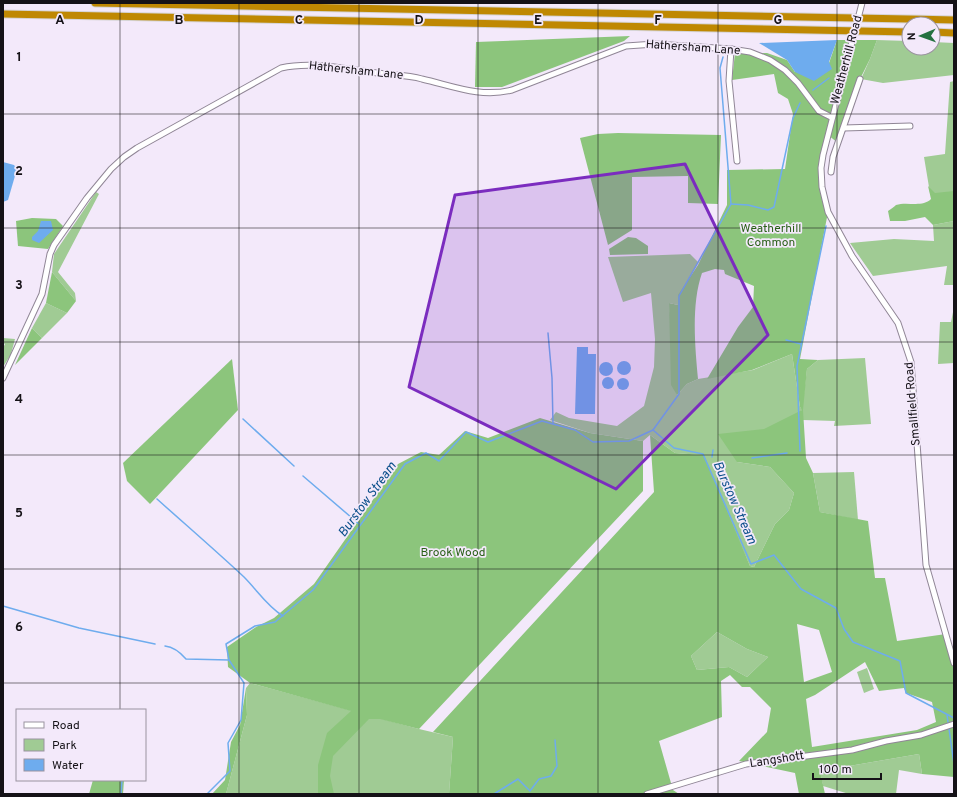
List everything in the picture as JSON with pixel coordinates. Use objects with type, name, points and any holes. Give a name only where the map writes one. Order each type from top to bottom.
[{"type":"highway","points":[[95,3],[421,11],[614,12],[954,20]]},
{"type":"highway","points":[[3,14],[901,32]]},
{"type":"highway","points":[[941,32],[954,32]]},
{"type":"street","name":"Weatherhill Road","points":[[831,117],[862,3]]},
{"type":"street","name":"Hathersham Lane","points":[[3,378],[42,294],[50,254],[54,245],[86,198],[111,169],[137,148],[248,87],[268,74],[292,66],[324,66],[422,79],[473,92],[499,93],[512,90],[626,46],[655,44],[732,49],[750,52],[770,60],[785,70],[798,83],[819,111],[831,117]]},
{"type":"street","points":[[732,49],[729,80],[737,161]]},
{"type":"street","points":[[831,172],[833,157],[860,79]]},
{"type":"street","name":"Smallfield Road","points":[[831,117],[821,168],[822,187],[828,212],[852,256],[898,323],[911,362],[926,565],[954,663]]},
{"type":"street","points":[[844,128],[910,126]]},
{"type":"street","points":[[823,155],[833,157]]},
{"type":"street","name":"Langshott","points":[[647,794],[746,764],[852,750],[886,741],[921,735],[954,724]]},
{"type":"highlighted area","points":[[685,164],[768,335],[616,489],[409,387],[455,195]]},
{"type":"green space","points":[[630,36],[624,41],[502,87],[475,87],[476,42]]},
{"type":"green space","name":"Weatherhill Common","points":[[837,40],[877,40],[860,79],[838,143],[828,135],[821,168],[828,212],[800,359],[818,360],[807,369],[803,410],[806,458],[813,473],[820,512],[868,521],[875,578],[885,578],[897,641],[946,634],[954,663],[954,777],[922,774],[919,754],[820,771],[825,794],[799,794],[795,773],[739,761],[767,732],[771,708],[750,687],[742,687],[730,675],[721,681],[722,717],[659,741],[673,790],[679,794],[449,794],[453,737],[433,732],[654,492],[650,435],[675,453],[704,455],[750,566],[754,567],[775,524],[789,510],[794,493],[770,467],[737,462],[718,434],[764,429],[802,410],[800,407],[792,354],[752,370],[707,379],[738,327],[753,307],[754,286],[725,274],[724,270],[715,269],[702,273],[696,298],[695,312],[695,340],[698,379],[687,384],[677,395],[671,385],[669,303],[678,305],[678,295],[698,265],[727,205],[727,170],[785,169],[793,114],[788,99],[778,93],[774,74],[732,80],[735,53],[767,53],[787,60],[795,72],[829,63]],"holes":[[[797,624],[819,630],[832,672],[804,682]],[[717,632],[747,649],[768,657],[747,677],[729,667],[697,670],[691,656]],[[865,662],[879,691],[904,688],[906,693],[932,702],[936,722],[917,730],[812,747],[806,699],[815,695]]]},
{"type":"green space","points":[[877,40],[901,41],[901,56],[941,56],[941,42],[954,43],[954,75],[883,83],[861,79]]},
{"type":"green space","points":[[954,81],[954,193],[930,193],[924,157],[945,154],[950,82]]},
{"type":"green space","points":[[598,134],[721,135],[718,204],[688,203],[688,176],[632,177],[632,230],[608,245],[580,138]]},
{"type":"green space","points":[[928,186],[935,193],[954,191],[954,221],[933,225],[925,217],[905,221],[890,221],[888,211],[896,205],[919,204],[927,202],[931,199]]},
{"type":"green space","points":[[96,192],[99,194],[58,272],[75,293],[76,301],[52,272],[54,254]]},
{"type":"green space","points":[[32,218],[56,219],[63,226],[48,249],[18,246],[16,221]]},
{"type":"green space","points":[[954,221],[954,285],[944,285],[947,266],[873,276],[850,243],[894,239],[934,241],[933,225]]},
{"type":"green space","points":[[628,237],[636,238],[648,246],[648,254],[610,255],[609,249]]},
{"type":"green space","points":[[690,254],[698,262],[679,296],[678,305],[669,303],[677,395],[687,384],[698,379],[753,370],[792,354],[800,407],[802,409],[807,369],[818,360],[865,358],[871,424],[834,426],[835,421],[803,420],[802,410],[766,462],[737,462],[770,467],[794,493],[789,510],[775,524],[754,567],[750,566],[701,455],[675,453],[650,435],[643,441],[590,433],[550,420],[556,412],[569,418],[617,426],[644,406],[654,367],[655,339],[651,293],[623,302],[608,257]]},
{"type":"green space","points":[[52,272],[76,301],[67,313],[46,303]]},
{"type":"green space","points":[[46,303],[67,313],[42,338],[32,328]]},
{"type":"green space","points":[[954,307],[954,363],[938,364],[940,322],[951,322]]},
{"type":"green space","points":[[32,328],[42,338],[15,365]]},
{"type":"green space","points":[[3,338],[15,339],[11,354],[3,367],[3,348],[5,344],[3,343]]},
{"type":"green space","points":[[232,359],[238,410],[150,504],[127,481],[123,463]]},
{"type":"green space","name":"Brook Wood","points":[[540,418],[590,433],[643,441],[643,491],[419,729],[380,719],[369,719],[333,756],[330,776],[334,794],[318,794],[318,765],[327,733],[351,711],[250,683],[228,667],[227,647],[256,627],[274,618],[314,584],[398,464],[421,452],[439,455],[465,431],[488,438]]},
{"type":"green space","points":[[854,472],[858,520],[820,512],[813,473]]},
{"type":"green space","points":[[717,632],[747,649],[768,657],[747,677],[729,667],[697,670],[691,656]]},
{"type":"green space","points":[[867,668],[874,689],[864,693],[857,672]]},
{"type":"green space","points":[[250,683],[453,737],[449,794],[226,794],[247,715],[246,688]]},
{"type":"green space","points":[[246,688],[247,715],[226,794],[212,794],[225,780],[231,742],[240,725]]},
{"type":"green space","points":[[919,754],[922,774],[899,770],[896,794],[849,794],[823,786],[820,771]]},
{"type":"green space","points":[[93,781],[124,781],[123,794],[89,794]]},
{"type":"water","points":[[837,40],[829,62],[832,69],[814,81],[795,72],[787,60],[759,43]]},
{"type":"water","points":[[3,162],[14,165],[17,169],[8,200],[3,202]]},
{"type":"water","points":[[41,221],[51,221],[53,230],[39,243],[32,240],[32,237],[38,231]]},
{"type":"water","points":[[577,347],[588,347],[588,354],[596,354],[595,414],[575,414]]},
{"type":"water","points":[[624,361],[629,363],[631,368],[629,373],[624,375],[619,373],[617,368],[619,363]]},
{"type":"water","points":[[606,362],[611,364],[613,369],[611,374],[606,376],[601,374],[599,369],[601,364]]},
{"type":"water","points":[[606,377],[610,377],[614,383],[610,389],[606,389],[602,385],[602,381]]},
{"type":"water","points":[[625,378],[628,379],[628,389],[621,390],[618,389],[617,382],[618,379]]},
{"type":"waterway","name":"Burstow Stream","points":[[207,794],[230,771],[228,743],[241,720],[244,683],[229,660],[226,644],[255,626],[275,622],[313,590],[405,464],[426,453],[439,461],[466,432],[488,442],[542,421],[575,430],[593,442],[629,441],[653,430],[679,394],[679,296],[731,204],[720,68],[723,57]]},
{"type":"waterway","points":[[813,90],[829,78]]},
{"type":"waterway","points":[[731,204],[748,205],[768,210],[774,207],[793,118],[800,103]]},
{"type":"waterway","points":[[800,451],[797,366],[826,226]]},
{"type":"waterway","points":[[548,333],[552,378],[553,424]]},
{"type":"waterway","points":[[786,340],[801,344]]},
{"type":"waterway","points":[[243,419],[294,466]]},
{"type":"waterway","name":"Burstow Stream","points":[[653,430],[674,448],[703,454],[751,564],[774,555],[801,589],[836,608],[844,629],[853,642],[900,661],[906,693],[954,718]]},
{"type":"waterway","points":[[712,457],[713,450]]},
{"type":"waterway","points":[[752,458],[787,453]]},
{"type":"waterway","points":[[303,476],[359,524]]},
{"type":"waterway","points":[[157,499],[244,577],[267,603],[283,616]]},
{"type":"waterway","points":[[3,606],[79,628],[155,644]]},
{"type":"waterway","points":[[165,646],[177,650],[186,659],[229,660]]},
{"type":"waterway","name":"Burstow Stream","points":[[947,715],[954,764]]},
{"type":"waterway","points":[[494,794],[518,779],[530,791],[539,779],[551,776],[557,766],[555,740]]},
{"type":"waterway","points":[[121,794],[122,781]]}]
